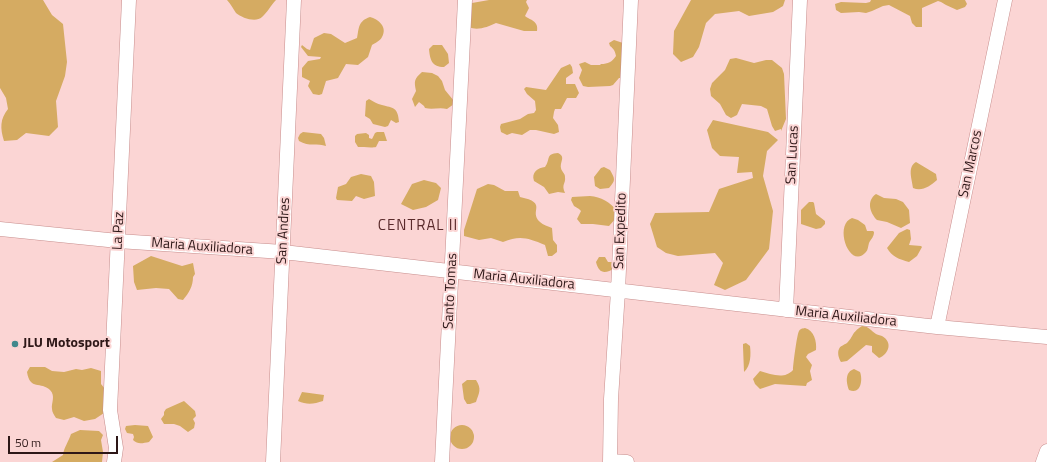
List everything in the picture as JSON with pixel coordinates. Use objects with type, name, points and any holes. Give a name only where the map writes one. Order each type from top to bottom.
[{"type":"street","name":"La Paz","points":[[114,462],[116,448],[110,410],[129,0]]},
{"type":"street","name":"San Andres","points":[[273,462],[284,252],[294,0]]},
{"type":"street","name":"Santo Tomas","points":[[442,462],[465,0]]},
{"type":"street","name":"San Expedito","points":[[610,461],[611,399],[618,291],[631,0]]},
{"type":"street","name":"San Lucas","points":[[786,310],[800,0]]},
{"type":"street","name":"San Marcos","points":[[937,328],[1005,0]]},
{"type":"street","name":"Maria Auxiliadora","points":[[0,229],[118,241],[284,252],[937,328],[1047,338]]},
{"type":"street","points":[[1043,462],[1047,451]]},
{"type":"street","points":[[610,461],[626,462]]},
{"type":"shaded area","points":[[0,0],[43,0],[52,15],[63,24],[67,62],[65,76],[56,101],[58,127],[49,136],[26,133],[17,140],[4,141],[2,120],[8,109],[6,98],[0,88]]},
{"type":"shaded area","points":[[227,0],[276,0],[262,17],[253,20],[242,17],[236,13]]},
{"type":"shaded area","points":[[489,0],[527,0],[526,2],[529,8],[525,16],[534,21],[537,25],[537,31],[524,31],[496,23],[479,29],[469,27],[470,7],[472,3]]},
{"type":"shaded area","points":[[691,0],[785,0],[783,6],[773,12],[749,16],[739,11],[715,14],[706,23],[699,47],[693,57],[681,62],[673,54],[674,31]]},
{"type":"shaded area","points":[[871,0],[965,0],[967,4],[965,7],[957,10],[938,1],[922,8],[922,27],[916,27],[912,23],[910,16],[889,5],[866,13],[841,13],[836,10],[835,4],[841,2],[866,3],[870,2]]},
{"type":"shaded area","points":[[370,17],[381,24],[384,33],[379,41],[372,45],[368,57],[358,65],[346,64],[338,78],[326,81],[322,94],[313,94],[308,86],[310,81],[302,77],[302,68],[308,61],[320,59],[321,57],[308,56],[301,47],[302,45],[310,50],[314,38],[324,33],[331,34],[345,43],[357,38],[361,23]]},
{"type":"shaded area","points":[[614,40],[623,43],[625,78],[619,78],[613,85],[610,86],[583,86],[579,78],[582,70],[579,64],[585,62],[591,65],[600,65],[611,61],[616,56],[609,43]]},
{"type":"shaded area","points":[[433,45],[442,45],[448,54],[449,63],[444,67],[437,66],[431,60],[429,49]]},
{"type":"shaded area","points":[[736,58],[754,63],[772,60],[782,68],[784,74],[786,119],[781,131],[781,129],[775,131],[767,109],[761,106],[742,104],[737,115],[731,118],[726,115],[720,104],[711,96],[710,89],[712,83],[725,70],[730,59]]},
{"type":"shaded area","points":[[570,64],[573,73],[566,78],[566,84],[575,84],[579,93],[576,98],[567,98],[561,109],[555,109],[553,118],[558,125],[559,132],[554,134],[530,130],[522,135],[512,133],[507,135],[501,132],[501,124],[520,119],[528,114],[534,113],[536,110],[535,101],[527,94],[524,89],[526,87],[546,90],[561,68]]},
{"type":"shaded area","points":[[422,72],[432,73],[438,76],[442,81],[445,90],[454,101],[454,104],[447,109],[431,109],[425,108],[419,102],[415,107],[412,99],[416,91],[415,80]]},
{"type":"shaded area","points":[[369,99],[378,104],[394,109],[397,113],[399,122],[396,123],[391,120],[388,126],[385,127],[373,124],[370,119],[365,116],[366,101]]},
{"type":"shaded area","points":[[713,120],[768,132],[778,140],[767,151],[763,176],[773,211],[769,249],[746,280],[725,290],[714,285],[723,263],[715,253],[678,256],[666,253],[657,247],[650,224],[655,213],[709,212],[719,189],[753,178],[752,172],[737,173],[739,157],[720,156],[712,148],[707,130]]},
{"type":"shaded area","points":[[303,132],[321,134],[324,138],[326,146],[306,144],[299,141],[298,138]]},
{"type":"shaded area","points":[[377,132],[384,132],[387,141],[379,141],[376,147],[358,147],[355,142],[355,136],[357,134],[366,133],[369,135],[369,138],[372,139]]},
{"type":"shaded area","points":[[558,153],[562,156],[561,168],[565,176],[563,188],[565,193],[558,192],[549,194],[544,187],[534,181],[533,175],[538,169],[545,167],[551,154]]},
{"type":"shaded area","points":[[916,162],[936,174],[937,180],[923,189],[913,188],[911,170],[913,164]]},
{"type":"shaded area","points":[[604,167],[610,170],[614,181],[609,188],[600,189],[595,186],[594,177],[601,168]]},
{"type":"shaded area","points":[[361,174],[371,176],[374,182],[375,196],[364,199],[356,196],[352,201],[337,200],[338,187],[346,184],[351,177]]},
{"type":"shaded area","points":[[424,180],[436,183],[441,188],[438,200],[426,207],[413,210],[401,204],[412,184]]},
{"type":"shaded area","points":[[488,184],[494,185],[505,191],[518,191],[520,197],[534,202],[536,205],[537,218],[544,225],[552,228],[553,240],[557,245],[557,252],[552,256],[548,256],[545,245],[524,238],[503,242],[491,238],[479,240],[464,236],[464,230],[477,189]]},
{"type":"shaded area","points":[[876,194],[884,198],[896,199],[903,202],[909,210],[910,223],[901,228],[887,222],[877,220],[872,214],[870,207],[871,200]]},
{"type":"shaded area","points":[[590,196],[605,200],[617,211],[617,217],[609,226],[581,224],[577,219],[581,211],[574,206],[571,200],[572,197]]},
{"type":"shaded area","points":[[809,202],[814,203],[816,214],[825,221],[825,224],[821,228],[816,229],[801,224],[801,210]]},
{"type":"shaded area","points":[[852,218],[865,225],[867,231],[874,232],[867,251],[860,256],[854,256],[846,245],[844,237],[846,222]]},
{"type":"shaded area","points":[[907,229],[910,230],[911,239],[909,245],[922,247],[917,256],[909,262],[894,256],[887,248],[899,233]]},
{"type":"shaded area","points":[[151,256],[182,266],[193,263],[195,274],[190,289],[183,300],[178,299],[169,289],[156,288],[137,290],[134,282],[133,266]]},
{"type":"shaded area","points":[[599,257],[605,257],[608,262],[614,262],[615,268],[605,272],[601,271],[596,262]]},
{"type":"shaded area","points":[[862,326],[865,326],[888,341],[889,345],[887,351],[879,358],[872,352],[872,346],[866,345],[847,361],[841,362],[838,351],[841,346],[847,343],[854,333]]},
{"type":"shaded area","points":[[805,328],[811,331],[816,343],[816,350],[808,354],[806,357],[812,365],[810,371],[812,380],[807,383],[806,386],[775,384],[760,389],[755,384],[753,379],[760,371],[782,376],[793,370],[798,333],[800,329]]},
{"type":"shaded area","points":[[746,343],[750,346],[750,356],[748,367],[744,372],[743,344]]},
{"type":"shaded area","points":[[30,367],[45,367],[52,371],[64,372],[76,369],[82,370],[91,368],[101,371],[101,384],[105,389],[104,413],[95,419],[84,421],[74,417],[64,420],[56,418],[52,410],[52,392],[47,387],[36,385],[31,382],[28,378],[27,372]]},
{"type":"shaded area","points":[[854,369],[860,372],[861,383],[859,389],[853,391],[849,390],[847,378],[849,372]]},
{"type":"shaded area","points":[[467,380],[476,380],[479,389],[476,402],[470,404],[467,404],[464,399],[462,384]]},
{"type":"shaded area","points":[[302,392],[324,395],[323,401],[310,404],[298,401]]},
{"type":"shaded area","points":[[184,401],[195,411],[196,416],[193,419],[195,423],[194,428],[188,432],[180,426],[174,424],[164,424],[161,419],[166,409]]},
{"type":"shaded area","points":[[462,425],[467,426],[473,432],[473,442],[467,448],[462,449],[457,448],[451,442],[450,437],[451,432],[457,426]]},
{"type":"shaded area","points":[[126,426],[148,426],[153,437],[149,442],[137,443],[133,440],[133,434],[127,433],[125,429]]},
{"type":"shaded area","points":[[80,430],[99,431],[103,435],[101,440],[103,452],[102,462],[52,462],[63,455],[64,449],[71,434]]},
{"type":"place","name":"JLU Motosport","points":[[15,344]]},
{"type":"district","name":"CENTRAL II","points":[[418,226]]}]
